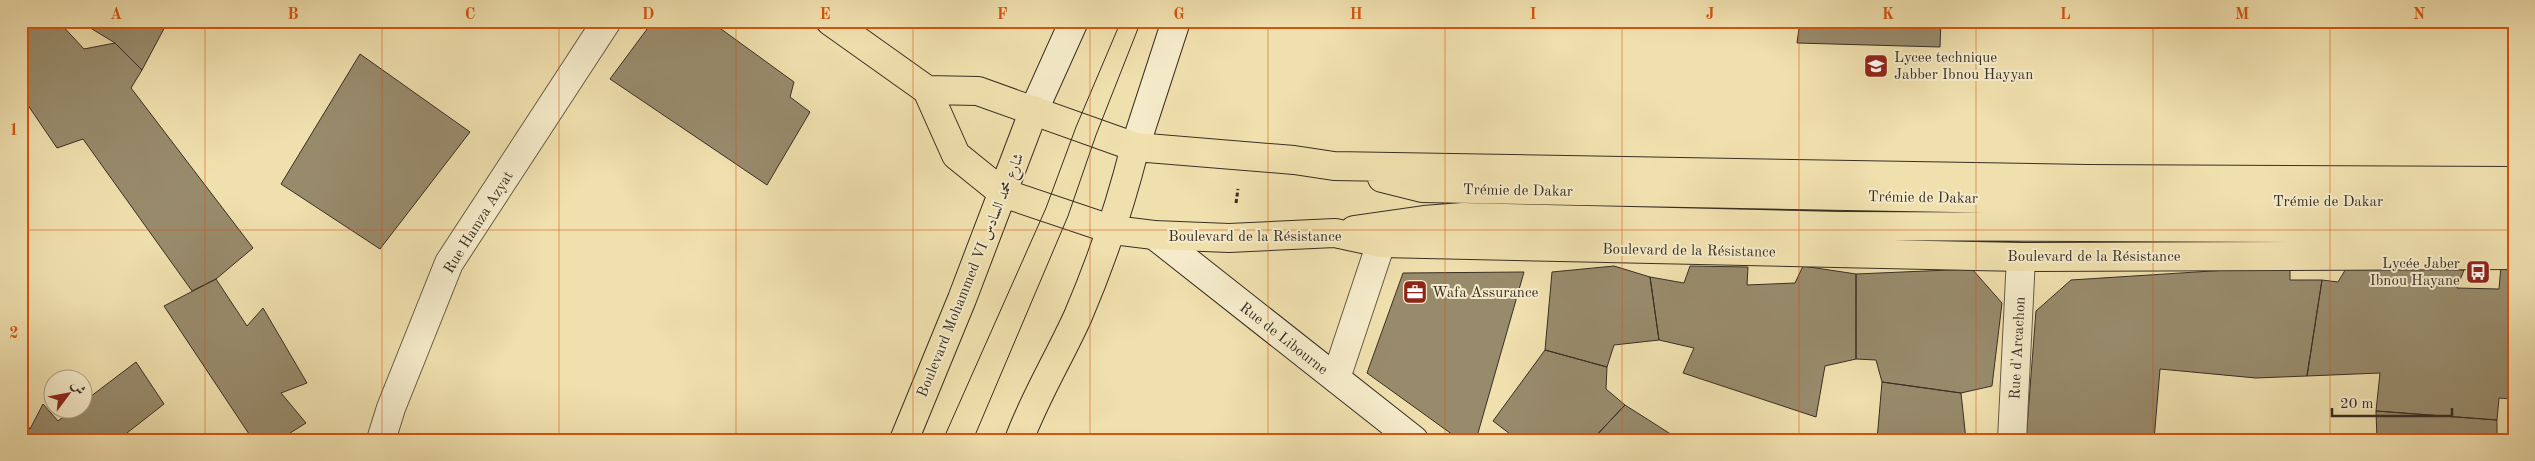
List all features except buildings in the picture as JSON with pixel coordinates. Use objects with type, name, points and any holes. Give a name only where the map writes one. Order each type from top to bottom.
[{"type":"main road","name":"Boulevard de la Résistance","points":[[830,21],[926,90],[956,155],[1004,193],[1113,230],[1154,235],[1229,238],[1335,233],[1381,243],[2021,257],[2514,255]]},
{"type":"main road","points":[[926,90],[978,91],[1034,110],[1096,135],[1134,147],[1294,160],[1334,166],[2077,179],[2514,181]]},
{"type":"main road","name":"Boulevard Mohammed VI شارع محمد السادس","points":[[904,440],[1004,193],[1034,110]]},
{"type":"main road","points":[[1019,440],[1028,414],[1077,317],[1113,230],[1134,147]]},
{"type":"main road","name":"Trémie de Dakar","points":[[1334,166],[1422,188],[1999,199],[2514,202]]},
{"type":"main road","name":"Trémie de Dakar","points":[[1335,233],[1424,220],[1463,217],[1840,226],[2514,229]]},
{"type":"street","name":"Rue Hamza Azyat","points":[[381,440],[449,263],[606,21]]},
{"type":"street","points":[[1034,110],[1074,21]]},
{"type":"street","points":[[1134,147],[1176,21]]},
{"type":"street","name":"Rue de Libourne","points":[[1154,235],[1414,440]]},
{"type":"street","points":[[1336,378],[1381,243]]},
{"type":"street","name":"Rue d'Arcachon","points":[[2012,440],[2021,257]]},
{"type":"path","points":[[1229,238],[1245,157]]},
{"type":"tram line","points":[[943,440],[1046,208],[1076,127],[1121,21]]},
{"type":"tram line","points":[[973,440],[1068,216],[1096,135],[1141,21]]},
{"type":"place","name":"Lycee technique Jabber Ibnou Hayyan","points":[[1876,66]]},
{"type":"place","name":"Lycée Jaber Ibnou Hayane","points":[[2478,272]]},
{"type":"place","name":"Wafa Assurance","points":[[1415,292]]}]
